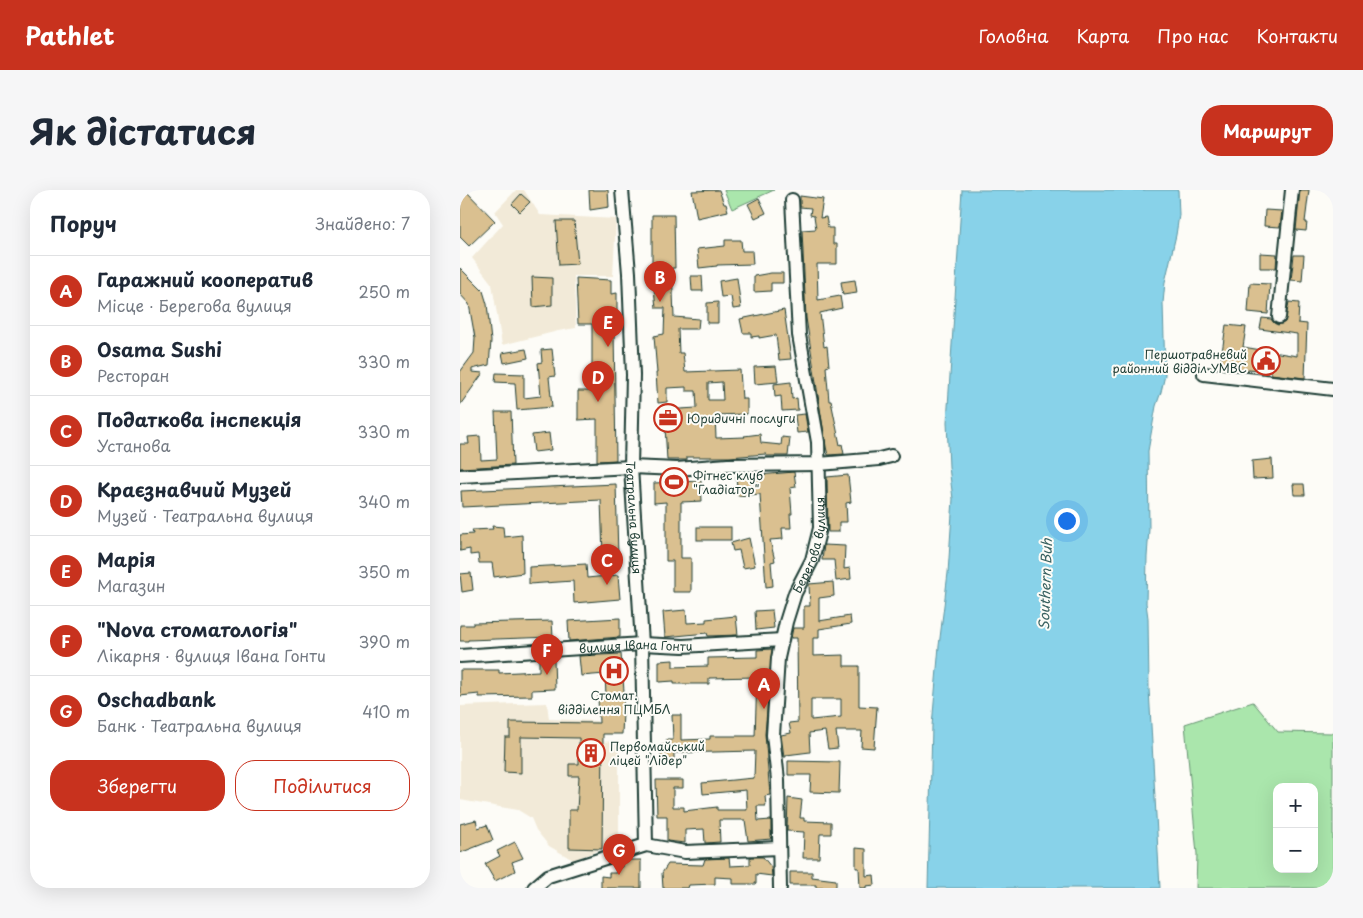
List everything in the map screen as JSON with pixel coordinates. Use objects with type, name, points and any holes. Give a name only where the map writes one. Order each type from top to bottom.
[{"type":"street","name":"Театральна вулиця","points":[[622,190],[629,273],[633,375],[631,467],[642,644],[646,844]]},
{"type":"street","points":[[1279,317],[1292,190]]},
{"type":"street","name":"Берегова вулиця","points":[[780,888],[778,780],[773,735],[778,658],[786,622],[796,593],[812,560],[820,528],[818,442],[799,335],[792,200]]},
{"type":"street","points":[[1204,374],[1333,390]]},
{"type":"street","points":[[460,476],[631,467],[677,469],[728,465],[818,464],[891,456]]},
{"type":"street","name":"вулиця Івана Гонти","points":[[460,656],[642,644],[682,646],[782,640]]},
{"type":"street","points":[[534,888],[548,876],[646,844],[684,852],[779,848]]},
{"type":"shaded area","points":[[516,190],[524,190],[540,215],[616,219],[613,276],[574,276],[576,328],[502,345],[492,284],[472,258],[503,224],[495,212]]},
{"type":"shaded area","points":[[547,703],[549,719],[597,721],[598,742],[619,741],[619,839],[610,850],[602,849],[573,860],[549,846],[536,830],[531,818],[518,810],[460,800],[460,706]]},
{"type":"green space","points":[[724,190],[774,190],[732,209]]},
{"type":"green space","points":[[1253,702],[1278,732],[1333,733],[1333,888],[1196,888],[1197,854],[1185,724]]},
{"type":"water","name":"Southern Buh","points":[[962,190],[1178,190],[1179,215],[1165,282],[1163,303],[1165,375],[1156,406],[1148,451],[1149,529],[1146,603],[1160,888],[928,888],[932,726],[948,573],[953,499],[949,467],[947,422]]},
{"type":"building","points":[[460,190],[465,190],[495,221],[469,246],[460,237]]},
{"type":"building","points":[[589,190],[608,190],[609,207],[590,210]]},
{"type":"building","points":[[719,190],[728,211],[697,218],[692,191]]},
{"type":"building","points":[[1300,190],[1309,190],[1305,222],[1307,222],[1306,231],[1296,230]]},
{"type":"building","points":[[521,194],[530,202],[520,212],[512,204]]},
{"type":"building","points":[[800,196],[823,199],[820,218],[826,217],[828,228],[833,228],[833,244],[837,244],[837,264],[817,264],[818,300],[840,296],[842,308],[820,313],[824,347],[827,346],[829,366],[826,367],[829,401],[831,401],[840,445],[842,444],[844,454],[828,455],[826,447],[806,318],[802,230],[816,229],[814,216],[810,215],[811,208],[800,207]]},
{"type":"building","points":[[759,198],[766,213],[755,218],[748,204]]},
{"type":"building","points":[[1265,210],[1282,211],[1280,227],[1264,226]]},
{"type":"building","points":[[652,215],[674,215],[675,268],[672,268],[674,317],[699,319],[698,329],[678,329],[679,353],[683,353],[685,372],[740,370],[742,399],[747,399],[747,414],[715,415],[716,438],[745,437],[760,434],[761,443],[781,445],[782,437],[790,438],[788,456],[766,456],[766,454],[729,457],[687,457],[687,460],[667,460],[664,410],[697,408],[696,391],[686,391],[686,387],[667,388],[667,402],[658,403],[654,336],[664,334],[665,308],[656,308],[652,269]],"holes":[[[722,382],[723,400],[708,400],[708,383]]]},
{"type":"building","points":[[556,221],[574,221],[578,264],[559,265]]},
{"type":"building","points":[[725,240],[741,240],[742,251],[752,251],[753,264],[717,265],[699,268],[697,249],[725,246]]},
{"type":"building","points":[[1260,253],[1277,254],[1276,268],[1260,268]]},
{"type":"building","points":[[1294,255],[1304,255],[1302,281],[1291,280]]},
{"type":"building","points":[[460,268],[483,291],[487,304],[491,341],[489,365],[472,369],[472,372],[483,373],[460,405],[460,372],[474,353],[475,338],[469,304],[460,294]]},
{"type":"building","points":[[783,273],[783,283],[771,283],[771,291],[754,292],[754,276]]},
{"type":"building","points":[[691,276],[702,276],[703,291],[692,291]]},
{"type":"building","points":[[532,277],[552,278],[552,305],[533,307]]},
{"type":"building","points":[[576,278],[611,280],[611,294],[617,293],[617,312],[612,312],[616,460],[597,461],[597,419],[578,420],[578,391],[592,391],[592,324],[578,324]]},
{"type":"building","points":[[737,278],[741,308],[733,309],[731,296],[721,297],[719,281]]},
{"type":"building","points":[[855,280],[857,293],[843,295],[841,282]]},
{"type":"building","points":[[1250,283],[1270,284],[1268,314],[1248,312]]},
{"type":"building","points":[[718,302],[718,323],[707,323],[707,303]]},
{"type":"building","points":[[1289,302],[1299,303],[1298,323],[1307,324],[1305,378],[1271,374],[1271,371],[1248,369],[1248,371],[1220,366],[1226,325],[1246,327],[1243,347],[1297,356],[1297,334],[1260,329],[1262,318],[1271,319],[1278,325],[1285,322]]},
{"type":"building","points":[[784,310],[791,359],[779,360],[776,335],[759,338],[759,336],[751,337],[751,333],[743,333],[740,319]]},
{"type":"building","points":[[526,349],[528,358],[504,363],[502,353]]},
{"type":"building","points":[[552,349],[555,376],[549,377],[552,407],[517,410],[515,383],[495,382],[496,373],[524,374],[524,398],[541,396],[538,363],[542,362],[541,350]]},
{"type":"building","points":[[776,366],[778,382],[755,384],[754,367]]},
{"type":"building","points":[[791,382],[792,399],[797,398],[798,410],[782,411],[781,396],[775,397],[774,384]]},
{"type":"building","points":[[495,412],[511,412],[513,465],[460,468],[460,444],[469,444],[468,437],[480,436],[481,460],[497,459]]},
{"type":"building","points":[[805,414],[808,432],[797,433],[795,415]]},
{"type":"building","points":[[549,433],[551,450],[534,452],[532,435]]},
{"type":"building","points":[[1272,459],[1273,478],[1253,479],[1252,461]]},
{"type":"building","points":[[794,472],[796,487],[790,488],[791,528],[782,528],[783,539],[770,540],[775,561],[771,562],[773,586],[766,587],[760,494],[738,496],[736,477]]},
{"type":"building","points":[[848,475],[851,502],[846,503],[847,522],[839,522],[839,532],[828,532],[827,477]]},
{"type":"building","points":[[701,481],[702,501],[681,502],[681,558],[691,558],[691,592],[673,592],[673,561],[666,561],[666,502],[654,503],[654,483]]},
{"type":"building","points":[[616,484],[618,556],[603,556],[601,500],[462,507],[461,491]]},
{"type":"building","points":[[1293,484],[1304,484],[1305,495],[1294,495]]},
{"type":"building","points":[[492,526],[503,527],[504,537],[522,535],[523,573],[494,577],[492,563],[479,563],[478,554],[470,555],[470,549],[460,551],[460,535],[473,534],[472,530],[493,529]]},
{"type":"building","points":[[697,527],[731,527],[731,540],[697,540]]},
{"type":"building","points":[[749,538],[755,566],[743,568],[739,550],[733,551],[731,543]]},
{"type":"building","points":[[824,545],[845,546],[844,569],[850,568],[851,579],[836,581],[834,560],[822,560]]},
{"type":"building","points":[[586,564],[587,578],[618,575],[620,599],[574,603],[573,581],[529,584],[529,567]]},
{"type":"building","points":[[471,573],[473,590],[462,592],[460,574]]},
{"type":"building","points":[[833,582],[834,596],[819,598],[819,621],[850,616],[851,624],[819,629],[819,638],[813,638],[813,656],[844,655],[844,666],[859,666],[859,706],[877,707],[874,748],[861,747],[862,731],[836,731],[838,748],[828,749],[825,731],[809,733],[810,752],[786,755],[784,757],[781,735],[791,733],[789,723],[798,722],[797,638],[791,638],[793,628],[804,628],[804,606],[810,606],[809,584]],"holes":[[[811,699],[841,699],[841,717],[811,720]]]},
{"type":"building","points":[[686,610],[687,623],[706,622],[706,619],[736,616],[738,635],[708,636],[707,633],[665,637],[663,612]]},
{"type":"building","points":[[772,610],[774,628],[756,630],[755,611]]},
{"type":"building","points":[[620,618],[620,637],[569,641],[568,621]]},
{"type":"building","points":[[552,621],[553,637],[460,641],[460,625]]},
{"type":"building","points":[[772,649],[765,734],[770,795],[765,796],[766,806],[757,806],[758,821],[771,820],[771,839],[748,841],[745,820],[719,820],[720,842],[705,843],[704,829],[685,830],[685,843],[667,841],[667,816],[657,816],[656,780],[683,780],[683,788],[673,788],[673,807],[684,807],[684,811],[717,807],[717,810],[747,810],[746,790],[703,794],[702,783],[754,778],[755,751],[674,753],[674,760],[661,760],[661,745],[667,745],[666,740],[673,740],[672,715],[681,715],[681,740],[710,739],[710,736],[755,736],[757,677],[709,678],[709,684],[674,684],[674,681],[659,682],[659,661],[673,660],[673,667],[708,666],[708,658],[757,657],[757,650]]},
{"type":"building","points":[[621,654],[624,691],[622,734],[603,734],[602,849],[569,848],[569,810],[577,810],[579,776],[569,776],[569,764],[579,764],[579,738],[521,737],[521,773],[504,772],[505,737],[510,737],[510,722],[599,723],[598,696],[606,696],[605,674],[581,676],[579,656]]},
{"type":"building","points":[[539,660],[554,660],[555,689],[532,690],[532,696],[479,697],[479,694],[460,696],[460,670],[499,670],[499,673],[539,671]]},
{"type":"building","points":[[788,761],[840,762],[839,793],[810,792],[811,775],[788,775]]},
{"type":"building","points":[[788,798],[802,800],[800,818],[804,818],[804,821],[831,822],[831,834],[820,834],[819,858],[803,858],[804,832],[787,831]]},
{"type":"building","points":[[476,820],[478,828],[487,825],[493,840],[460,853],[460,824]]},
{"type":"building","points":[[515,842],[523,858],[512,862],[515,871],[495,881],[485,864],[500,856],[497,851]]},
{"type":"building","points":[[856,848],[866,849],[866,876],[874,875],[875,885],[860,888],[859,868],[856,868]]},
{"type":"building","points":[[750,857],[763,857],[771,867],[772,876],[756,874],[756,884],[733,884],[733,878],[715,877],[715,884],[689,885],[688,888],[663,888],[662,873],[668,864],[703,865],[705,859],[729,858],[730,866],[750,865]]},
{"type":"building","points":[[641,860],[641,888],[601,888],[601,876],[609,877],[609,873],[616,873],[616,867],[622,867],[622,861]]},
{"type":"building","points":[[790,872],[812,872],[812,877],[836,880],[836,886],[834,888],[816,888],[816,885],[790,885]]},
{"type":"place","name":"Osama Sushi","points":[[660,302]]},
{"type":"place","name":"Марія","points":[[608,347]]},
{"type":"place","name":"Першотравневий районний відділ УМВС","points":[[1266,361]]},
{"type":"place","name":"Краєзнавчий Музей","points":[[598,402]]},
{"type":"place","name":"Юридичні послуги","points":[[668,418]]},
{"type":"place","name":"Фітнес клуб \"Гладіатор\"","points":[[674,482]]},
{"type":"place","name":"Податкова інспекція","points":[[607,585]]},
{"type":"place","name":"Стомат. відділення ПЦМБЛ","points":[[614,671]]},
{"type":"place","name":"\"Nova стоматологія\"","points":[[547,675]]},
{"type":"place","name":"Гаражний кооператив","points":[[764,709]]},
{"type":"place","name":"Первомайський ліцей \"Лідер\"","points":[[591,753]]},
{"type":"place","name":"Oschadbank","points":[[619,875]]}]
